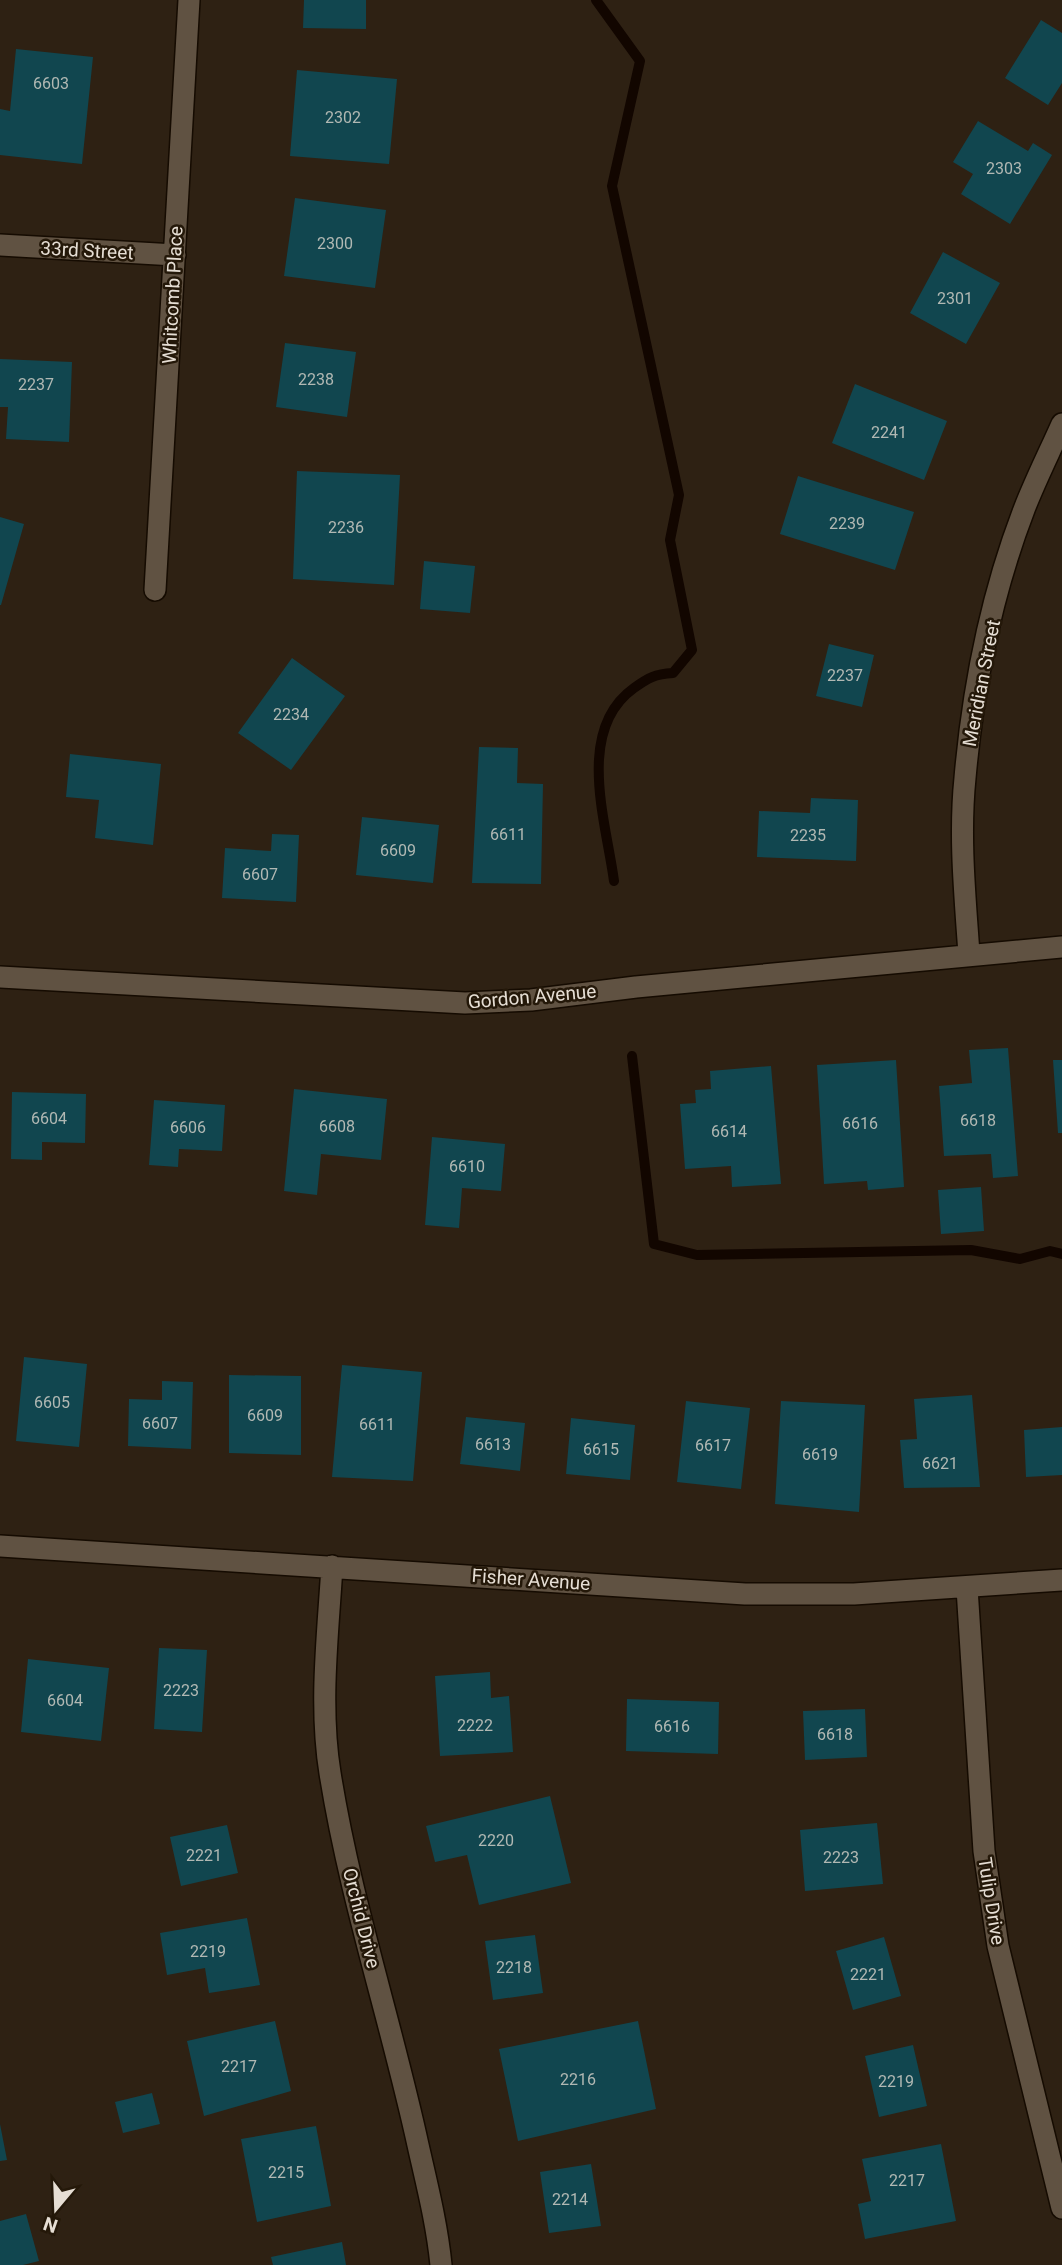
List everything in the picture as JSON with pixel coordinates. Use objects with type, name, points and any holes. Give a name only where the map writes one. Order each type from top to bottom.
[{"type":"street","name":"Whitcomb Place","points":[[155,590],[189,0]]},
{"type":"street","name":"33rd Street","points":[[0,245],[174,255]]},
{"type":"street","name":"Meridian Street","points":[[969,954],[963,852],[964,779],[978,676],[1006,565],[1025,508],[1062,424]]},
{"type":"street","name":"Gordon Avenue","points":[[0,977],[465,1003],[531,1000],[597,990],[1062,947]]},
{"type":"street","name":"Fisher Avenue","points":[[0,1546],[744,1594],[854,1594],[1062,1580]]},
{"type":"street","name":"Orchid Drive","points":[[331,1566],[325,1696],[330,1770],[343,1842],[409,2103],[439,2239],[441,2265]]},
{"type":"street","name":"Tulip Drive","points":[[967,1588],[978,1769],[998,1947],[1062,2208]]},
{"type":"building","points":[[304,0],[366,0],[366,29],[303,28]]},
{"type":"building","points":[[1041,20],[1062,33],[1062,83],[1048,105],[1005,78]]},
{"type":"building","points":[[16,49],[93,57],[82,164],[0,155],[0,109],[10,111]]},
{"type":"building","points":[[297,70],[397,79],[389,164],[290,156]]},
{"type":"building","points":[[978,121],[1028,151],[1033,143],[1052,155],[1010,224],[961,194],[973,174],[953,162]]},
{"type":"building","points":[[295,198],[386,210],[375,288],[284,276]]},
{"type":"building","points":[[943,252],[1000,283],[966,344],[910,313]]},
{"type":"building","points":[[285,343],[356,352],[347,417],[276,407]]},
{"type":"building","points":[[0,359],[72,362],[69,442],[6,439],[8,407],[0,407]]},
{"type":"building","points":[[855,384],[947,421],[924,480],[832,443]]},
{"type":"building","points":[[297,471],[400,475],[394,585],[293,579]]},
{"type":"building","points":[[798,476],[914,512],[895,570],[780,534]]},
{"type":"building","points":[[0,517],[24,524],[1,605],[0,605]]},
{"type":"building","points":[[424,561],[475,566],[470,613],[420,609]]},
{"type":"building","points":[[829,644],[874,655],[862,707],[816,696]]},
{"type":"building","points":[[292,658],[345,696],[291,770],[238,733]]},
{"type":"building","points":[[479,747],[518,748],[517,783],[543,784],[541,884],[472,883]]},
{"type":"building","points":[[70,754],[161,764],[153,845],[95,838],[99,800],[66,797]]},
{"type":"building","points":[[811,798],[858,800],[856,861],[757,857],[759,811],[810,813]]},
{"type":"building","points":[[362,817],[439,825],[433,883],[356,875]]},
{"type":"building","points":[[272,834],[299,835],[296,902],[222,898],[225,848],[271,851]]},
{"type":"building","points":[[1008,1048],[1018,1176],[993,1178],[991,1154],[944,1156],[939,1086],[972,1083],[969,1050]]},
{"type":"building","points":[[896,1060],[904,1187],[868,1190],[867,1181],[824,1184],[817,1065]]},
{"type":"building","points":[[1053,1060],[1062,1060],[1062,1133],[1058,1133]]},
{"type":"building","points":[[771,1066],[781,1184],[732,1187],[731,1166],[685,1169],[680,1104],[696,1103],[695,1090],[711,1089],[710,1071]]},
{"type":"building","points":[[294,1089],[387,1099],[381,1160],[321,1154],[317,1195],[284,1191]]},
{"type":"building","points":[[12,1092],[86,1094],[85,1143],[42,1142],[42,1160],[11,1159]]},
{"type":"building","points":[[154,1100],[225,1105],[222,1151],[179,1149],[178,1167],[149,1165]]},
{"type":"building","points":[[432,1137],[505,1144],[501,1191],[462,1188],[459,1228],[425,1225]]},
{"type":"building","points":[[981,1187],[984,1231],[941,1234],[938,1190]]},
{"type":"building","points":[[24,1357],[87,1364],[79,1447],[16,1441]]},
{"type":"building","points":[[342,1365],[422,1372],[413,1481],[332,1477]]},
{"type":"building","points":[[229,1375],[301,1376],[301,1455],[229,1453]]},
{"type":"building","points":[[162,1381],[193,1382],[191,1449],[128,1446],[129,1399],[162,1400]]},
{"type":"building","points":[[972,1395],[980,1487],[904,1488],[900,1440],[917,1439],[914,1399]]},
{"type":"building","points":[[686,1401],[750,1408],[741,1489],[677,1482]]},
{"type":"building","points":[[781,1401],[865,1405],[859,1512],[775,1504]]},
{"type":"building","points":[[466,1417],[525,1423],[520,1471],[460,1464]]},
{"type":"building","points":[[571,1418],[635,1425],[630,1480],[566,1474]]},
{"type":"building","points":[[1062,1427],[1062,1475],[1026,1477],[1024,1430]]},
{"type":"building","points":[[159,1648],[207,1650],[202,1732],[154,1729]]},
{"type":"building","points":[[28,1659],[109,1668],[101,1741],[21,1732]]},
{"type":"building","points":[[490,1672],[491,1698],[509,1696],[513,1752],[440,1756],[435,1676]]},
{"type":"building","points":[[627,1699],[719,1702],[718,1754],[626,1751]]},
{"type":"building","points":[[865,1709],[867,1757],[805,1760],[803,1711]]},
{"type":"building","points":[[550,1796],[571,1883],[479,1905],[467,1855],[435,1862],[426,1826]]},
{"type":"building","points":[[877,1823],[883,1884],[805,1891],[800,1830]]},
{"type":"building","points":[[227,1825],[238,1873],[181,1886],[170,1837]]},
{"type":"building","points":[[247,1918],[260,1985],[209,1993],[205,1968],[167,1975],[160,1933]]},
{"type":"building","points":[[535,1935],[543,1993],[493,2000],[485,1941]]},
{"type":"building","points":[[884,1937],[901,1996],[853,2010],[836,1951]]},
{"type":"building","points":[[275,2021],[291,2091],[204,2116],[187,2041]]},
{"type":"building","points":[[638,2021],[656,2109],[518,2141],[499,2049]]},
{"type":"building","points":[[913,2045],[927,2106],[879,2117],[865,2056]]},
{"type":"building","points":[[152,2093],[160,2124],[123,2133],[115,2102]]},
{"type":"building","points":[[0,2124],[7,2160],[0,2161]]},
{"type":"building","points":[[316,2126],[331,2206],[257,2222],[241,2139]]},
{"type":"building","points":[[941,2144],[956,2221],[865,2239],[858,2204],[871,2201],[862,2159]]},
{"type":"building","points":[[591,2164],[601,2226],[549,2233],[540,2172]]},
{"type":"building","points":[[26,2214],[39,2261],[23,2265],[0,2265],[0,2221]]},
{"type":"building","points":[[342,2242],[346,2265],[273,2265],[271,2257]]},
{"type":"waterway","points":[[596,0],[640,61],[612,186],[679,495],[670,540],[692,650],[673,673],[652,677],[634,688],[616,706],[605,727],[599,778],[614,881]]},
{"type":"waterway","points":[[632,1056],[654,1244],[697,1255],[971,1250],[1020,1259],[1050,1251],[1062,1254]]}]
